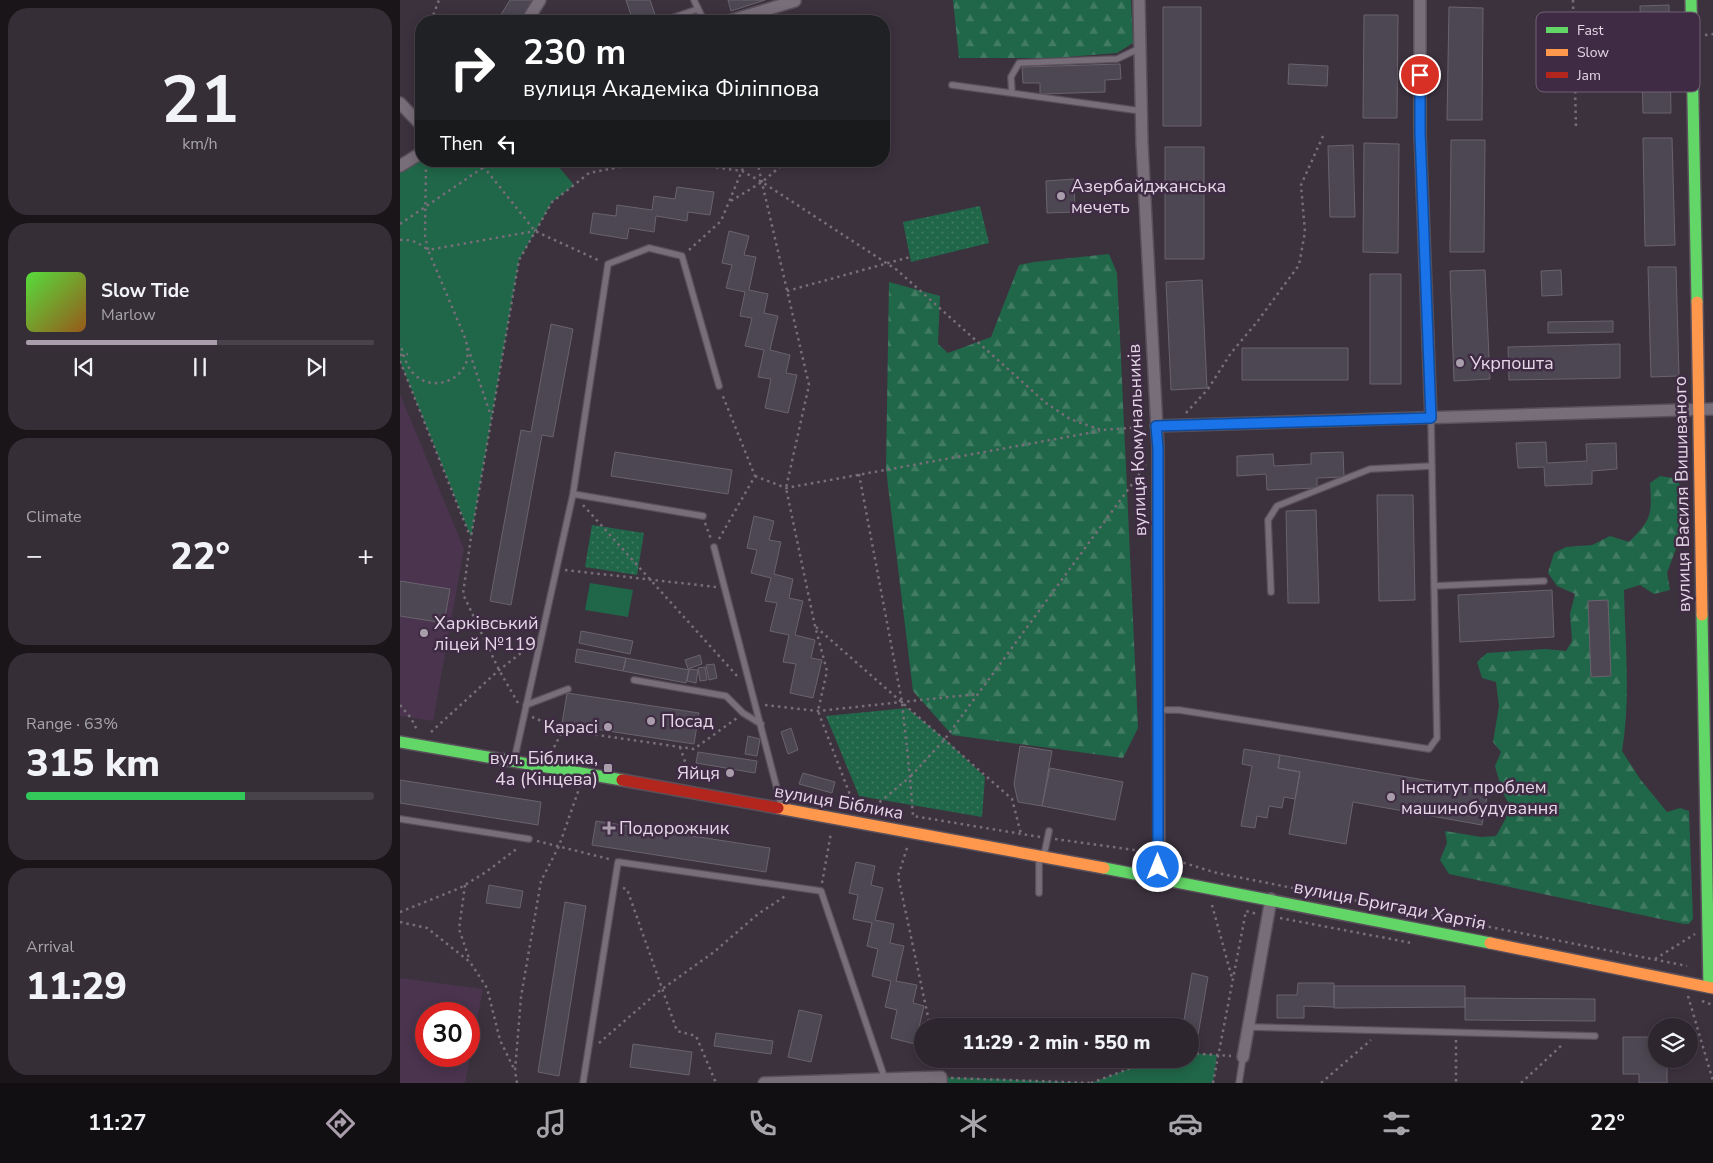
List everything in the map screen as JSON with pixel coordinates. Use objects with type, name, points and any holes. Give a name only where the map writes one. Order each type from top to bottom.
[{"type":"street","points":[[531,15],[540,0]]},
{"type":"street","name":"вулиця Комунальників","points":[[1139,0],[1141,111],[1158,448],[1159,878]]},
{"type":"street","points":[[1420,0],[1420,132],[1431,418]]},
{"type":"street","points":[[748,15],[795,1]]},
{"type":"street","name":"вулиця Василя Вишиваного","points":[[1692,92],[1697,410],[1711,988]]},
{"type":"street","points":[[400,103],[415,119]]},
{"type":"street","points":[[400,166],[415,157]]},
{"type":"street","points":[[1156,426],[1713,409]]},
{"type":"street","name":"вулиця Біблика","points":[[400,742],[514,761],[1270,899]]},
{"type":"street","name":"вулиця Бригади Хартія","points":[[1243,1057],[1270,899],[1711,988]]},
{"type":"street","points":[[764,1083],[941,1080]]},
{"type":"lane","points":[[694,0],[701,15]]},
{"type":"lane","points":[[680,15],[698,9]]},
{"type":"lane","points":[[1012,93],[1011,77],[1019,63],[1118,58],[1140,48]]},
{"type":"lane","points":[[952,84],[1141,111]]},
{"type":"lane","points":[[514,761],[573,494],[608,264],[649,248],[682,256],[719,386]]},
{"type":"lane","points":[[1158,710],[1179,710],[1429,749],[1437,738],[1431,418]]},
{"type":"lane","points":[[1271,592],[1268,520],[1277,506],[1370,469],[1432,466]]},
{"type":"lane","points":[[573,494],[703,516]]},
{"type":"lane","points":[[714,547],[783,810]]},
{"type":"lane","points":[[1434,586],[1544,581]]},
{"type":"lane","points":[[634,680],[726,696],[743,713],[760,724]]},
{"type":"lane","points":[[526,705],[568,689]]},
{"type":"lane","points":[[400,819],[529,839]]},
{"type":"lane","points":[[1039,893],[1041,857],[1049,831]]},
{"type":"lane","points":[[583,1083],[618,862],[821,891],[885,1080]]},
{"type":"lane","points":[[1248,1027],[1595,1036]]},
{"type":"lane","points":[[1239,1083],[1243,1057]]},
{"type":"path","points":[[433,15],[439,0]]},
{"type":"path","points":[[1575,92],[1576,127]]},
{"type":"path","points":[[1176,424],[1208,389],[1231,353],[1257,322],[1299,265],[1305,232],[1302,185],[1323,136]]},
{"type":"path","points":[[426,167],[425,236],[428,250],[466,340],[492,418]]},
{"type":"path","points":[[400,224],[484,167],[535,231],[608,264]]},
{"type":"path","points":[[620,167],[590,173],[552,202],[519,260],[471,537],[463,594],[499,670],[525,714],[563,730],[694,749],[743,713]]},
{"type":"path","points":[[714,167],[742,171],[762,182],[897,270],[1046,403],[1070,419],[1101,430]]},
{"type":"path","points":[[682,256],[721,221],[744,167]]},
{"type":"path","points":[[759,167],[809,385],[786,488],[814,626],[827,671],[818,711],[855,808]]},
{"type":"path","points":[[730,201],[762,182],[780,167]]},
{"type":"path","points":[[428,250],[535,231]]},
{"type":"path","points":[[400,240],[411,240],[421,244],[428,250]]},
{"type":"path","points":[[788,291],[910,257]]},
{"type":"path","points":[[400,344],[402,354],[416,377],[426,382],[437,384],[448,381],[463,369],[467,360],[466,340]]},
{"type":"path","points":[[402,354],[408,354]]},
{"type":"path","points":[[400,361],[471,537]]},
{"type":"path","points":[[719,386],[755,476],[786,488],[1101,430],[1156,426]]},
{"type":"path","points":[[870,810],[910,777],[945,739],[1158,448]]},
{"type":"path","points":[[859,474],[902,702],[913,816]]},
{"type":"path","points":[[714,547],[755,476]]},
{"type":"path","points":[[573,494],[752,693]]},
{"type":"path","points":[[703,516],[714,547]]},
{"type":"path","points":[[556,570],[725,588]]},
{"type":"path","points":[[814,626],[1012,799],[1020,834]]},
{"type":"path","points":[[431,732],[499,670],[541,638]]},
{"type":"path","points":[[755,704],[818,711],[977,694]]},
{"type":"path","points":[[400,706],[411,718],[417,730]]},
{"type":"path","points":[[551,753],[563,730]]},
{"type":"path","points":[[680,747],[691,779]]},
{"type":"path","points":[[515,1071],[521,998],[541,881],[559,846],[580,785]]},
{"type":"path","points":[[821,891],[831,833]]},
{"type":"path","points":[[400,912],[465,885],[486,872],[529,839],[618,862]]},
{"type":"path","points":[[907,848],[898,876],[928,1018]]},
{"type":"path","points":[[1169,859],[1218,873],[1690,967]]},
{"type":"path","points":[[465,885],[459,929],[470,962],[487,988],[500,1040],[515,1071],[518,1083]]},
{"type":"path","points":[[614,886],[627,889],[677,1032],[696,1036],[716,1083]]},
{"type":"path","points":[[588,1052],[662,989],[714,952],[758,914],[797,888]]},
{"type":"path","points":[[1212,905],[1233,980]]},
{"type":"path","points":[[1213,1083],[1246,912]]},
{"type":"path","points":[[400,922],[427,928],[470,962]]},
{"type":"path","points":[[1688,996],[1713,1081]]},
{"type":"path","points":[[1321,1083],[1382,1030]]},
{"type":"path","points":[[1456,1032],[1456,1083]]},
{"type":"path","points":[[1521,1083],[1572,1036]]},
{"type":"path","points":[[1199,1054],[1243,1057]]},
{"type":"path","points":[[941,1080],[1091,1083],[1131,1068]]},
{"type":"shaded area","name":"Харківський ліцей №119","points":[[400,394],[464,549],[433,721],[400,716]]},
{"type":"shaded area","points":[[400,978],[483,989],[480,1005],[480,1002],[415,1002],[415,1067],[468,1067],[465,1083],[400,1083]]},
{"type":"green space","points":[[953,0],[1131,0],[1133,43],[1117,53],[1054,58],[959,58]]},
{"type":"green space","points":[[415,157],[415,167],[559,167],[574,185],[552,202],[519,260],[471,537],[400,361],[400,166]]},
{"type":"green space","points":[[980,206],[989,243],[911,262],[903,222]]},
{"type":"green space","points":[[1109,254],[1117,273],[1138,728],[1123,758],[952,735],[913,691],[886,469],[889,282],[940,296],[938,344],[948,353],[991,337],[1019,265]]},
{"type":"green space","points":[[1660,476],[1678,479],[1681,491],[1679,511],[1681,535],[1667,573],[1670,590],[1654,594],[1640,585],[1624,590],[1627,691],[1622,751],[1640,779],[1667,812],[1680,808],[1689,811],[1693,919],[1689,924],[1684,924],[1449,874],[1440,860],[1447,843],[1445,831],[1481,837],[1496,836],[1506,818],[1509,804],[1502,791],[1495,766],[1501,752],[1493,742],[1499,706],[1496,682],[1482,678],[1477,662],[1487,653],[1545,649],[1566,651],[1572,641],[1570,614],[1575,594],[1557,586],[1548,573],[1554,553],[1566,547],[1592,545],[1610,536],[1629,542],[1642,528],[1649,516],[1651,502],[1650,483]]},
{"type":"green space","points":[[592,525],[644,533],[637,575],[585,567]]},
{"type":"green space","points":[[590,583],[633,590],[628,617],[585,610]]},
{"type":"green space","points":[[907,708],[945,739],[985,777],[982,817],[859,796],[826,716]]},
{"type":"green space","points":[[1199,1054],[1217,1055],[1213,1083],[1091,1083],[1131,1068],[1199,1068]]},
{"type":"green space","points":[[941,1077],[1091,1083],[941,1083]]},
{"type":"building","points":[[510,0],[535,0],[526,15],[501,15]]},
{"type":"building","points":[[626,0],[650,0],[655,15],[631,15]]},
{"type":"building","points":[[728,0],[765,0],[731,11]]},
{"type":"building","points":[[1669,5],[1669,12],[1640,12],[1640,6]]},
{"type":"building","points":[[1163,7],[1201,7],[1201,126],[1163,126]]},
{"type":"building","points":[[1449,7],[1483,8],[1482,120],[1447,120]]},
{"type":"building","points":[[1364,15],[1398,15],[1397,118],[1363,118]]},
{"type":"building","points":[[1120,64],[1121,79],[1105,80],[1105,92],[1040,94],[1040,83],[1023,83],[1022,67]]},
{"type":"building","points":[[1289,64],[1328,66],[1327,86],[1288,84]]},
{"type":"building","points":[[1642,92],[1671,92],[1671,113],[1643,113]]},
{"type":"building","points":[[1643,138],[1672,138],[1675,245],[1645,246]]},
{"type":"building","points":[[1451,140],[1485,140],[1484,252],[1450,252]]},
{"type":"building","points":[[1364,143],[1399,144],[1398,253],[1363,252]]},
{"type":"building","points":[[1353,145],[1355,217],[1330,217],[1328,146]]},
{"type":"building","points":[[1165,147],[1204,147],[1204,259],[1165,259]]},
{"type":"building","name":"Азербайджанська мечеть","points":[[1074,179],[1075,212],[1047,213],[1046,181]]},
{"type":"building","points":[[677,187],[714,192],[710,215],[688,212],[687,221],[656,216],[654,232],[629,228],[627,239],[590,233],[593,213],[616,216],[617,205],[652,210],[654,196],[675,199]]},
{"type":"building","points":[[729,231],[749,236],[744,255],[756,257],[749,290],[768,294],[764,313],[778,316],[770,350],[790,355],[786,373],[797,375],[788,413],[765,408],[771,379],[758,377],[764,350],[745,346],[752,318],[740,316],[745,292],[726,288],[732,265],[722,263]]},
{"type":"building","points":[[1648,267],[1676,267],[1679,376],[1651,377]]},
{"type":"building","points":[[1485,270],[1490,379],[1454,381],[1450,271]]},
{"type":"building","points":[[1561,270],[1562,295],[1542,296],[1541,271]]},
{"type":"building","points":[[1370,274],[1401,274],[1401,384],[1370,384]]},
{"type":"building","points":[[1202,280],[1207,388],[1171,390],[1166,282]]},
{"type":"building","points":[[1613,321],[1613,332],[1548,333],[1548,322]]},
{"type":"building","points":[[551,324],[573,329],[553,437],[542,435],[511,605],[490,601],[521,430],[531,432]]},
{"type":"building","points":[[1620,344],[1620,378],[1509,380],[1508,347]]},
{"type":"building","points":[[1242,348],[1348,348],[1348,380],[1242,380]]},
{"type":"building","points":[[1546,442],[1547,463],[1587,461],[1586,444],[1616,443],[1617,469],[1592,471],[1592,484],[1545,486],[1544,467],[1518,468],[1516,443]]},
{"type":"building","points":[[615,452],[732,470],[728,494],[611,476]]},
{"type":"building","points":[[1343,452],[1344,477],[1317,478],[1317,488],[1267,490],[1266,474],[1237,476],[1237,456],[1273,454],[1274,466],[1311,464],[1311,453]]},
{"type":"building","points":[[1377,495],[1413,495],[1415,600],[1379,601]]},
{"type":"building","points":[[1316,510],[1319,603],[1288,603],[1286,511]]},
{"type":"building","points":[[754,516],[774,521],[769,540],[781,542],[774,574],[793,579],[789,598],[803,601],[795,635],[815,640],[811,658],[822,660],[813,698],[790,693],[796,664],[783,662],[789,635],[770,631],[777,603],[765,601],[771,578],[751,573],[757,550],[747,548]]},
{"type":"building","points":[[400,581],[450,589],[444,623],[400,616]]},
{"type":"building","points":[[1552,590],[1554,637],[1460,642],[1458,595]]},
{"type":"building","points":[[1608,600],[1611,676],[1591,677],[1588,601]]},
{"type":"building","points":[[581,631],[633,641],[630,654],[579,643]]},
{"type":"building","points":[[577,649],[626,658],[623,671],[575,662]]},
{"type":"building","points":[[700,655],[702,664],[688,669],[685,660]]},
{"type":"building","points":[[626,658],[689,670],[686,683],[623,671]]},
{"type":"building","points":[[714,664],[717,678],[709,680],[706,665]]},
{"type":"building","points":[[705,667],[707,680],[700,681],[698,668]]},
{"type":"building","points":[[689,669],[698,670],[696,683],[687,681]]},
{"type":"building","points":[[567,693],[699,713],[694,744],[562,724]]},
{"type":"building","points":[[791,728],[798,750],[788,754],[781,732]]},
{"type":"building","points":[[748,736],[760,739],[757,756],[745,754]]},
{"type":"building","points":[[1020,746],[1052,751],[1042,806],[1018,802],[1014,784]]},
{"type":"building","points":[[1244,749],[1280,755],[1278,768],[1300,772],[1295,799],[1284,797],[1282,808],[1269,806],[1267,818],[1257,816],[1255,828],[1241,826],[1252,766],[1242,764]]},
{"type":"building","points":[[698,752],[757,761],[755,773],[696,763]]},
{"type":"building","name":"Інститут проблем машинобудування","points":[[1280,755],[1488,791],[1482,825],[1353,802],[1346,844],[1289,834],[1300,772],[1278,768]]},
{"type":"building","points":[[1050,768],[1123,782],[1115,820],[1042,806]]},
{"type":"building","points":[[803,773],[835,782],[832,793],[799,784]]},
{"type":"building","points":[[400,780],[541,802],[538,825],[400,803]]},
{"type":"building","points":[[596,821],[770,848],[766,872],[592,845]]},
{"type":"building","points":[[856,862],[875,866],[871,885],[883,888],[875,920],[894,924],[890,943],[904,946],[896,981],[917,985],[913,1003],[924,1006],[921,1018],[914,1018],[914,1044],[891,1038],[897,1010],[885,1007],[891,981],[872,976],[878,949],[867,946],[872,923],[853,919],[858,895],[849,893]]},
{"type":"building","points":[[489,885],[523,891],[520,908],[486,903]]},
{"type":"building","points":[[565,902],[586,906],[559,1076],[538,1072]]},
{"type":"building","points":[[1192,973],[1208,977],[1199,1029],[1199,1018],[1184,1018]]},
{"type":"building","points":[[1298,983],[1334,983],[1334,1007],[1304,1006],[1304,1018],[1277,1018],[1277,995],[1297,995]]},
{"type":"building","points":[[1334,986],[1465,986],[1465,1007],[1334,1008]]},
{"type":"building","points":[[1465,998],[1595,999],[1595,1021],[1465,1020]]},
{"type":"building","points":[[799,1010],[822,1015],[811,1062],[788,1057]]},
{"type":"building","points":[[716,1033],[773,1041],[771,1054],[714,1046]]},
{"type":"building","points":[[1623,1037],[1648,1037],[1648,1068],[1667,1068],[1667,1083],[1639,1083],[1639,1074],[1623,1074]]},
{"type":"building","points":[[633,1044],[692,1052],[689,1075],[630,1067]]},
{"type":"traffic: fast","points":[[1691,0],[1691,12]]},
{"type":"traffic: fast","points":[[1693,92],[1697,302]]},
{"type":"traffic: fast","points":[[1702,615],[1709,987]]},
{"type":"traffic: fast","points":[[400,742],[622,780]]},
{"type":"traffic: fast","points":[[1104,868],[1490,943]]},
{"type":"traffic: slow","points":[[1697,302],[1702,615]]},
{"type":"traffic: slow","points":[[778,808],[1104,868]]},
{"type":"traffic: slow","points":[[1490,943],[1713,988]]},
{"type":"traffic: jam","points":[[622,780],[778,808]]},
{"type":"place","name":"Азербайджанська мечеть","points":[[1061,196]]},
{"type":"place","name":"Укрпошта","points":[[1460,363]]},
{"type":"place","name":"Харківський ліцей №119","points":[[424,633]]},
{"type":"place","name":"Посад","points":[[651,721]]},
{"type":"place","name":"Карасі","points":[[608,727]]},
{"type":"place","name":"вул. Біблика, 4а (Кінцева)","points":[[608,768]]},
{"type":"place","name":"Яйця","points":[[730,773]]},
{"type":"place","name":"Інститут проблем машинобудування","points":[[1391,797]]},
{"type":"place","name":"Подорожник","points":[[609,828]]},
{"type":"route","points":[[1158,867],[1158,448],[1156,426],[1431,418],[1420,132],[1420,75]]}]
